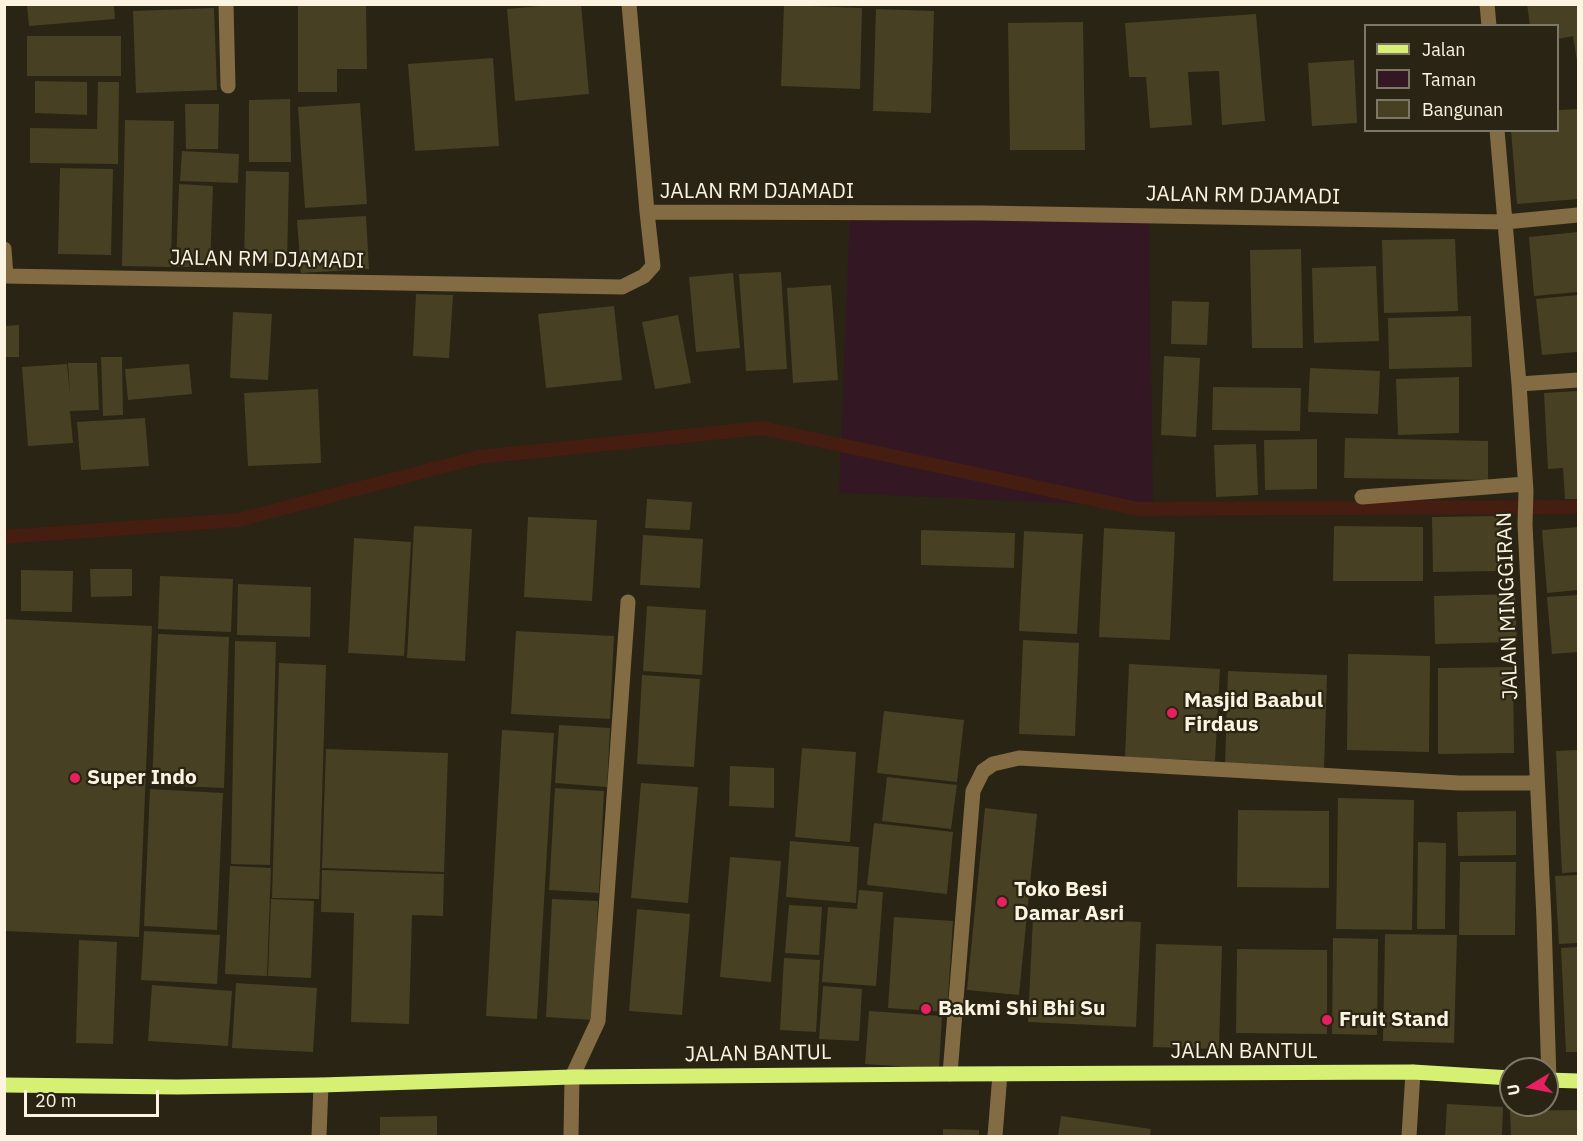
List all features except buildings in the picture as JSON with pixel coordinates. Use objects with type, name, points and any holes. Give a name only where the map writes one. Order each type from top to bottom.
[{"type":"main road","name":"JALAN BANTUL","points":[[4,1085],[177,1087],[572,1077],[950,1074],[1413,1072],[1499,1077]]},
{"type":"main road","points":[[1559,1080],[1578,1081]]},
{"type":"street","points":[[226,4],[228,86]]},
{"type":"street","points":[[629,4],[647,212]]},
{"type":"street","points":[[1487,4],[1488,24]]},
{"type":"street","name":"JALAN MINGGIRAN","points":[[1497,132],[1519,384],[1525,487],[1547,1057]]},
{"type":"street","name":"JALAN RM DJAMADI","points":[[5,276],[622,287],[645,276],[653,266],[647,212],[983,213],[1505,222],[1578,215]]},
{"type":"street","points":[[4,249],[5,276]]},
{"type":"street","points":[[1519,384],[1578,380]]},
{"type":"street","points":[[1362,497],[1525,487]]},
{"type":"street","points":[[571,1137],[572,1077],[598,1021],[628,602]]},
{"type":"street","points":[[950,1074],[973,791],[983,771],[993,764],[1019,758],[1459,783],[1537,783]]},
{"type":"street","points":[[1409,1137],[1413,1072]]},
{"type":"street","points":[[994,1137],[1000,1074]]},
{"type":"street","points":[[319,1137],[321,1085]]},
{"type":"green space","points":[[850,213],[1149,214],[1153,507],[839,493]]},
{"type":"waterway","points":[[4,537],[238,520],[479,457],[762,428],[1138,509],[1578,507]]},
{"type":"place","name":"Masjid Baabul Firdaus","points":[[1172,713]]},
{"type":"place","name":"Super Indo","points":[[75,778]]},
{"type":"place","name":"Toko Besi Damar Asri","points":[[1002,902]]},
{"type":"place","name":"Bakmi Shi Bhi Su","points":[[926,1009]]},
{"type":"place","name":"Fruit Stand","points":[[1327,1020]]}]
